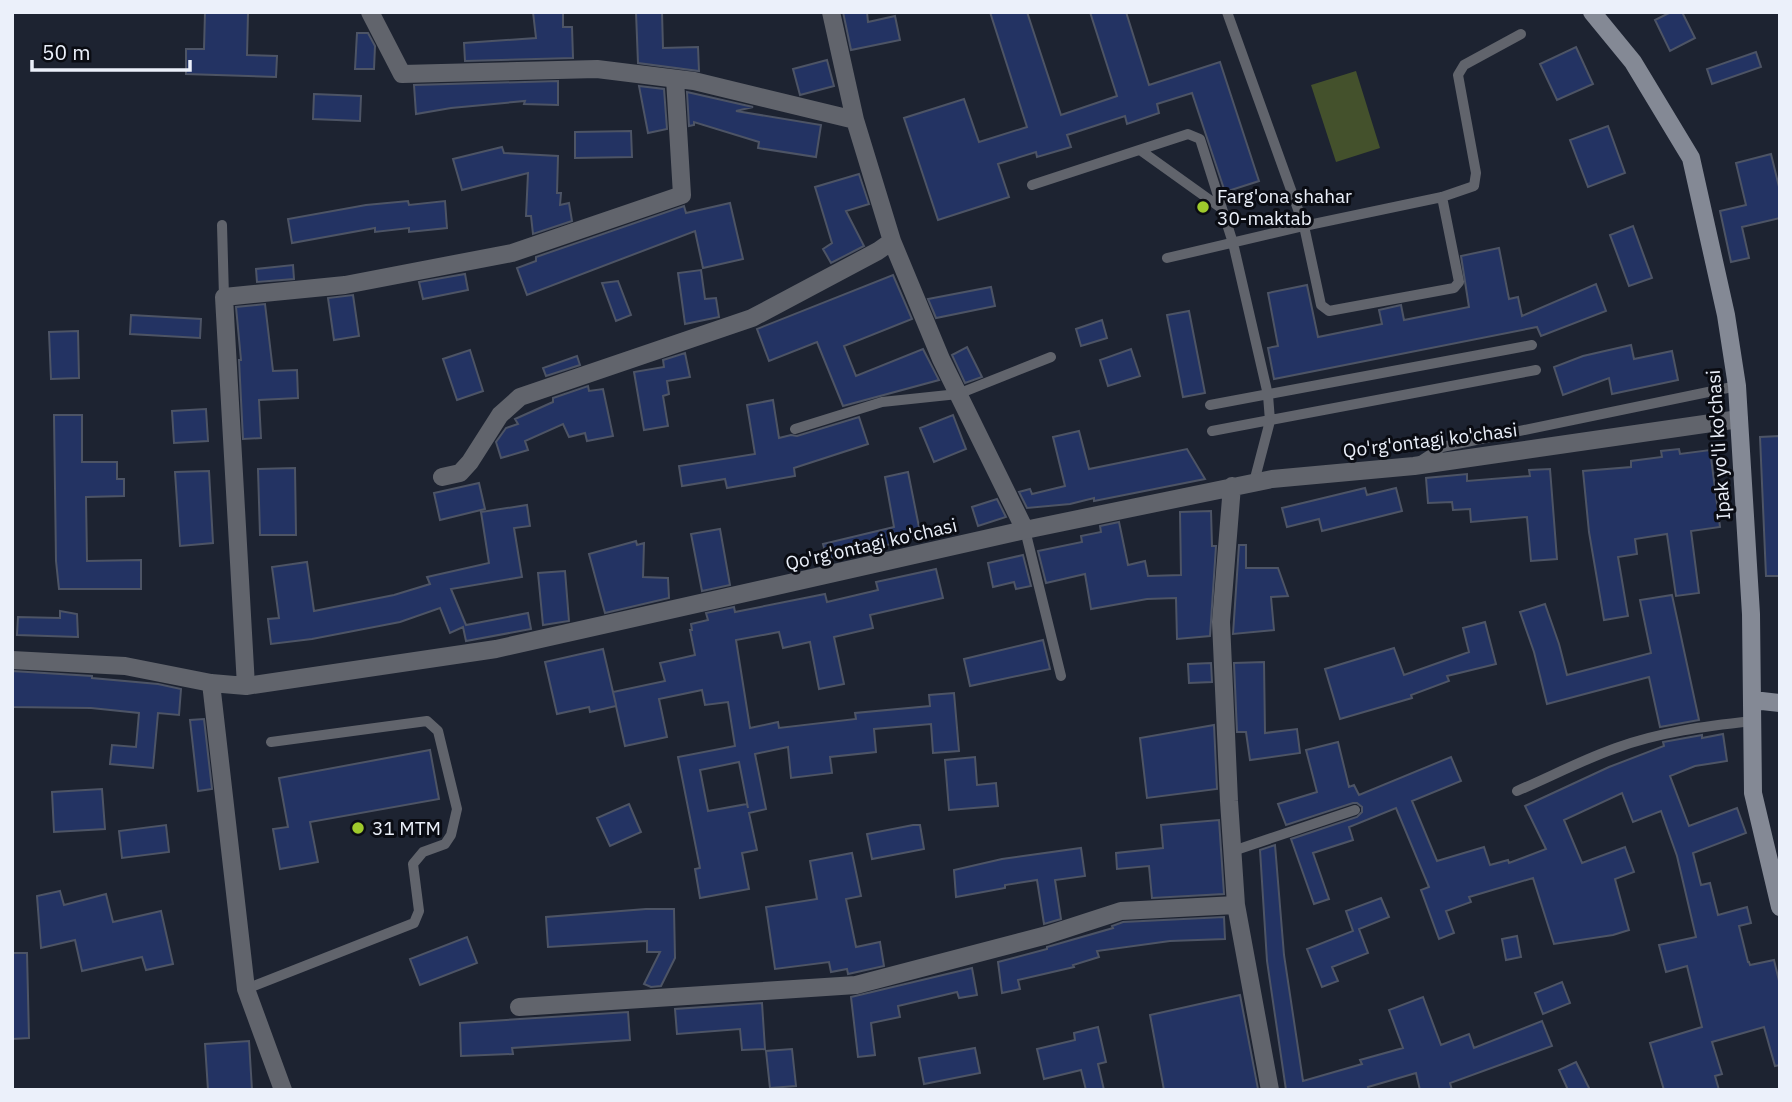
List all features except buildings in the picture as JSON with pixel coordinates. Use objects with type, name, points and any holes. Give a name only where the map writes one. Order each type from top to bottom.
[{"type":"main road","name":"Ipak yo'li ko'chasi","points":[[1592,12],[1633,62],[1691,158],[1726,315],[1737,386],[1751,614],[1753,793],[1780,907]]},
{"type":"main road","points":[[1753,700],[1780,702]]},
{"type":"street","points":[[370,12],[402,74],[597,69],[694,81],[855,120]]},
{"type":"street","points":[[831,12],[855,120],[892,241],[958,394],[1025,530]]},
{"type":"street","points":[[246,686],[223,297],[345,285],[512,253],[682,195],[675,79]]},
{"type":"street","points":[[442,477],[460,473],[500,415],[520,397],[752,317],[878,251],[892,241]]},
{"type":"street","name":"Qo'rg'ontagi ko'chasi","points":[[12,660],[125,666],[211,683],[246,686],[496,649],[1025,530],[1254,482],[1414,466],[1739,419]]},
{"type":"street","points":[[1232,486],[1221,622],[1236,905],[1270,1090]]},
{"type":"street","points":[[211,683],[246,989],[283,1090]]},
{"type":"street","points":[[519,1007],[856,985],[1047,936],[1121,911],[1236,905]]},
{"type":"lane","points":[[1227,12],[1304,226],[1321,305],[1329,311],[1454,288],[1459,282],[1442,197]]},
{"type":"lane","points":[[1167,258],[1442,197],[1474,186],[1476,173],[1458,75],[1464,65],[1521,34]]},
{"type":"lane","points":[[1032,184],[1188,134],[1200,139],[1233,243],[1268,395],[1270,421],[1254,482]]},
{"type":"lane","points":[[1140,150],[1222,208]]},
{"type":"lane","points":[[222,225],[223,297]]},
{"type":"lane","points":[[1210,405],[1532,345]]},
{"type":"lane","points":[[795,429],[883,402],[958,394],[1051,357]]},
{"type":"lane","points":[[1212,431],[1536,370]]},
{"type":"lane","points":[[1414,466],[1442,447],[1737,386]]},
{"type":"lane","points":[[1025,530],[1061,676]]},
{"type":"lane","points":[[246,989],[414,923],[419,911],[413,864],[423,852],[445,844],[451,835],[457,809],[438,732],[426,721],[271,742]]},
{"type":"lane","points":[[1517,791],[1636,741],[1703,727],[1752,721]]},
{"type":"lane","points":[[1233,851],[1355,810]]},
{"type":"green space","points":[[1356,71],[1380,148],[1336,162],[1311,85]]},
{"type":"place","name":"Farg'ona shahar 30-maktab","points":[[1203,207]]},
{"type":"place","name":"31 MTM","points":[[358,828]]}]
